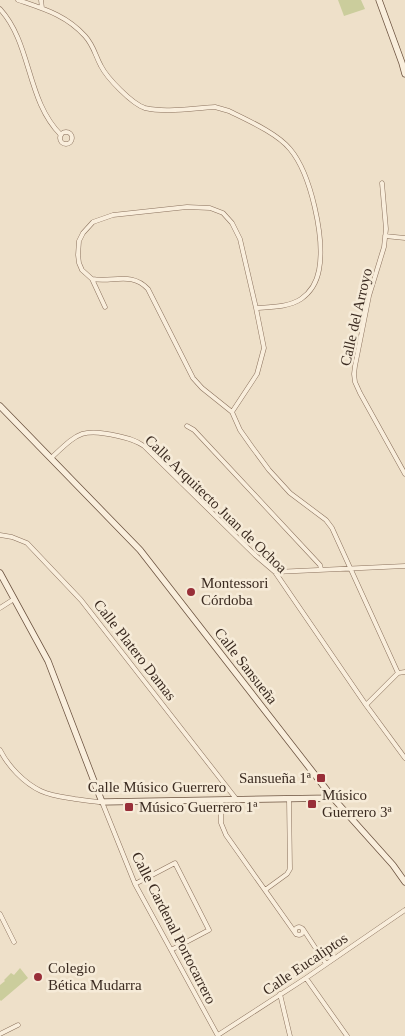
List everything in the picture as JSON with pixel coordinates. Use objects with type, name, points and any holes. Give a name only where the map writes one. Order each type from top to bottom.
[{"type":"street","points":[[18,0],[60,15],[68,20],[84,35],[95,50],[101,66],[122,92],[138,105],[157,110],[215,107],[229,110],[272,134],[291,150],[300,165],[315,208],[320,234],[319,270],[315,283],[301,299],[280,306],[256,308]]},
{"type":"street","points":[[41,0],[42,8]]},
{"type":"street","points":[[379,0],[405,74]]},
{"type":"street","points":[[0,9],[10,23],[21,48],[37,98],[52,127],[61,135]]},
{"type":"street","name":"Calle del Arroyo","points":[[382,182],[385,236],[382,255],[369,296],[354,374],[360,393],[405,474]]},
{"type":"street","points":[[232,412],[257,374],[264,348],[244,253],[232,223],[223,214],[210,208],[187,207],[113,215],[93,222],[83,233],[80,241],[78,255],[82,270],[92,279],[100,281],[128,278],[136,280],[148,289],[194,378],[202,388],[232,412],[240,430],[269,470],[290,492],[326,520],[332,528],[398,672]]},
{"type":"street","points":[[385,236],[405,238]]},
{"type":"street","points":[[92,279],[106,307]]},
{"type":"street","name":"Calle Sansueña","points":[[0,406],[140,550],[333,798],[393,865],[405,882]]},
{"type":"street","points":[[187,426],[194,430],[320,565],[321,569]]},
{"type":"street","name":"Calle Arquitecto Juan de Ochoa","points":[[51,458],[71,440],[86,433],[101,432],[140,443],[260,560],[275,572],[405,758]]},
{"type":"street","name":"Calle Platero Damas","points":[[0,535],[27,543],[81,600],[237,800]]},
{"type":"street","points":[[275,572],[405,566]]},
{"type":"street","points":[[0,573],[48,661],[102,802]]},
{"type":"street","points":[[0,608],[14,599]]},
{"type":"street","points":[[366,704],[398,672],[405,672]]},
{"type":"street","name":"Calle Músico Guerrero","points":[[0,750],[9,764],[29,783],[39,790],[63,797],[102,802],[333,798]]},
{"type":"street","points":[[265,890],[289,872],[290,869],[289,799]]},
{"type":"street","points":[[221,800],[221,823],[226,835],[296,934],[297,928],[301,927],[326,964]]},
{"type":"street","name":"Calle Cardenal Portocarrero","points":[[102,802],[135,884],[218,1036]]},
{"type":"street","points":[[135,884],[175,863],[209,930],[171,950]]},
{"type":"street","name":"Calle Eucaliptos","points":[[218,1036],[405,910]]},
{"type":"street","points":[[0,914],[14,942]]},
{"type":"street","points":[[306,978],[347,1036]]},
{"type":"street","points":[[280,994],[290,1036]]},
{"type":"street","points":[[0,1034],[18,1025]]},
{"type":"green space","points":[[338,0],[361,0],[365,9],[344,16]]},
{"type":"green space","points":[[20,968],[28,978],[1,1001],[0,985],[11,973],[14,975]]},
{"type":"place","name":"Montessori Córdoba","points":[[191,592]]},
{"type":"place","name":"Sansueña 1ª","points":[[321,778]]},
{"type":"place","name":"Músico Guerrero 3ª","points":[[312,804]]},
{"type":"place","name":"Músico Guerrero 1ª","points":[[129,807]]},
{"type":"place","name":"Colegio Bética Mudarra","points":[[38,977]]}]
